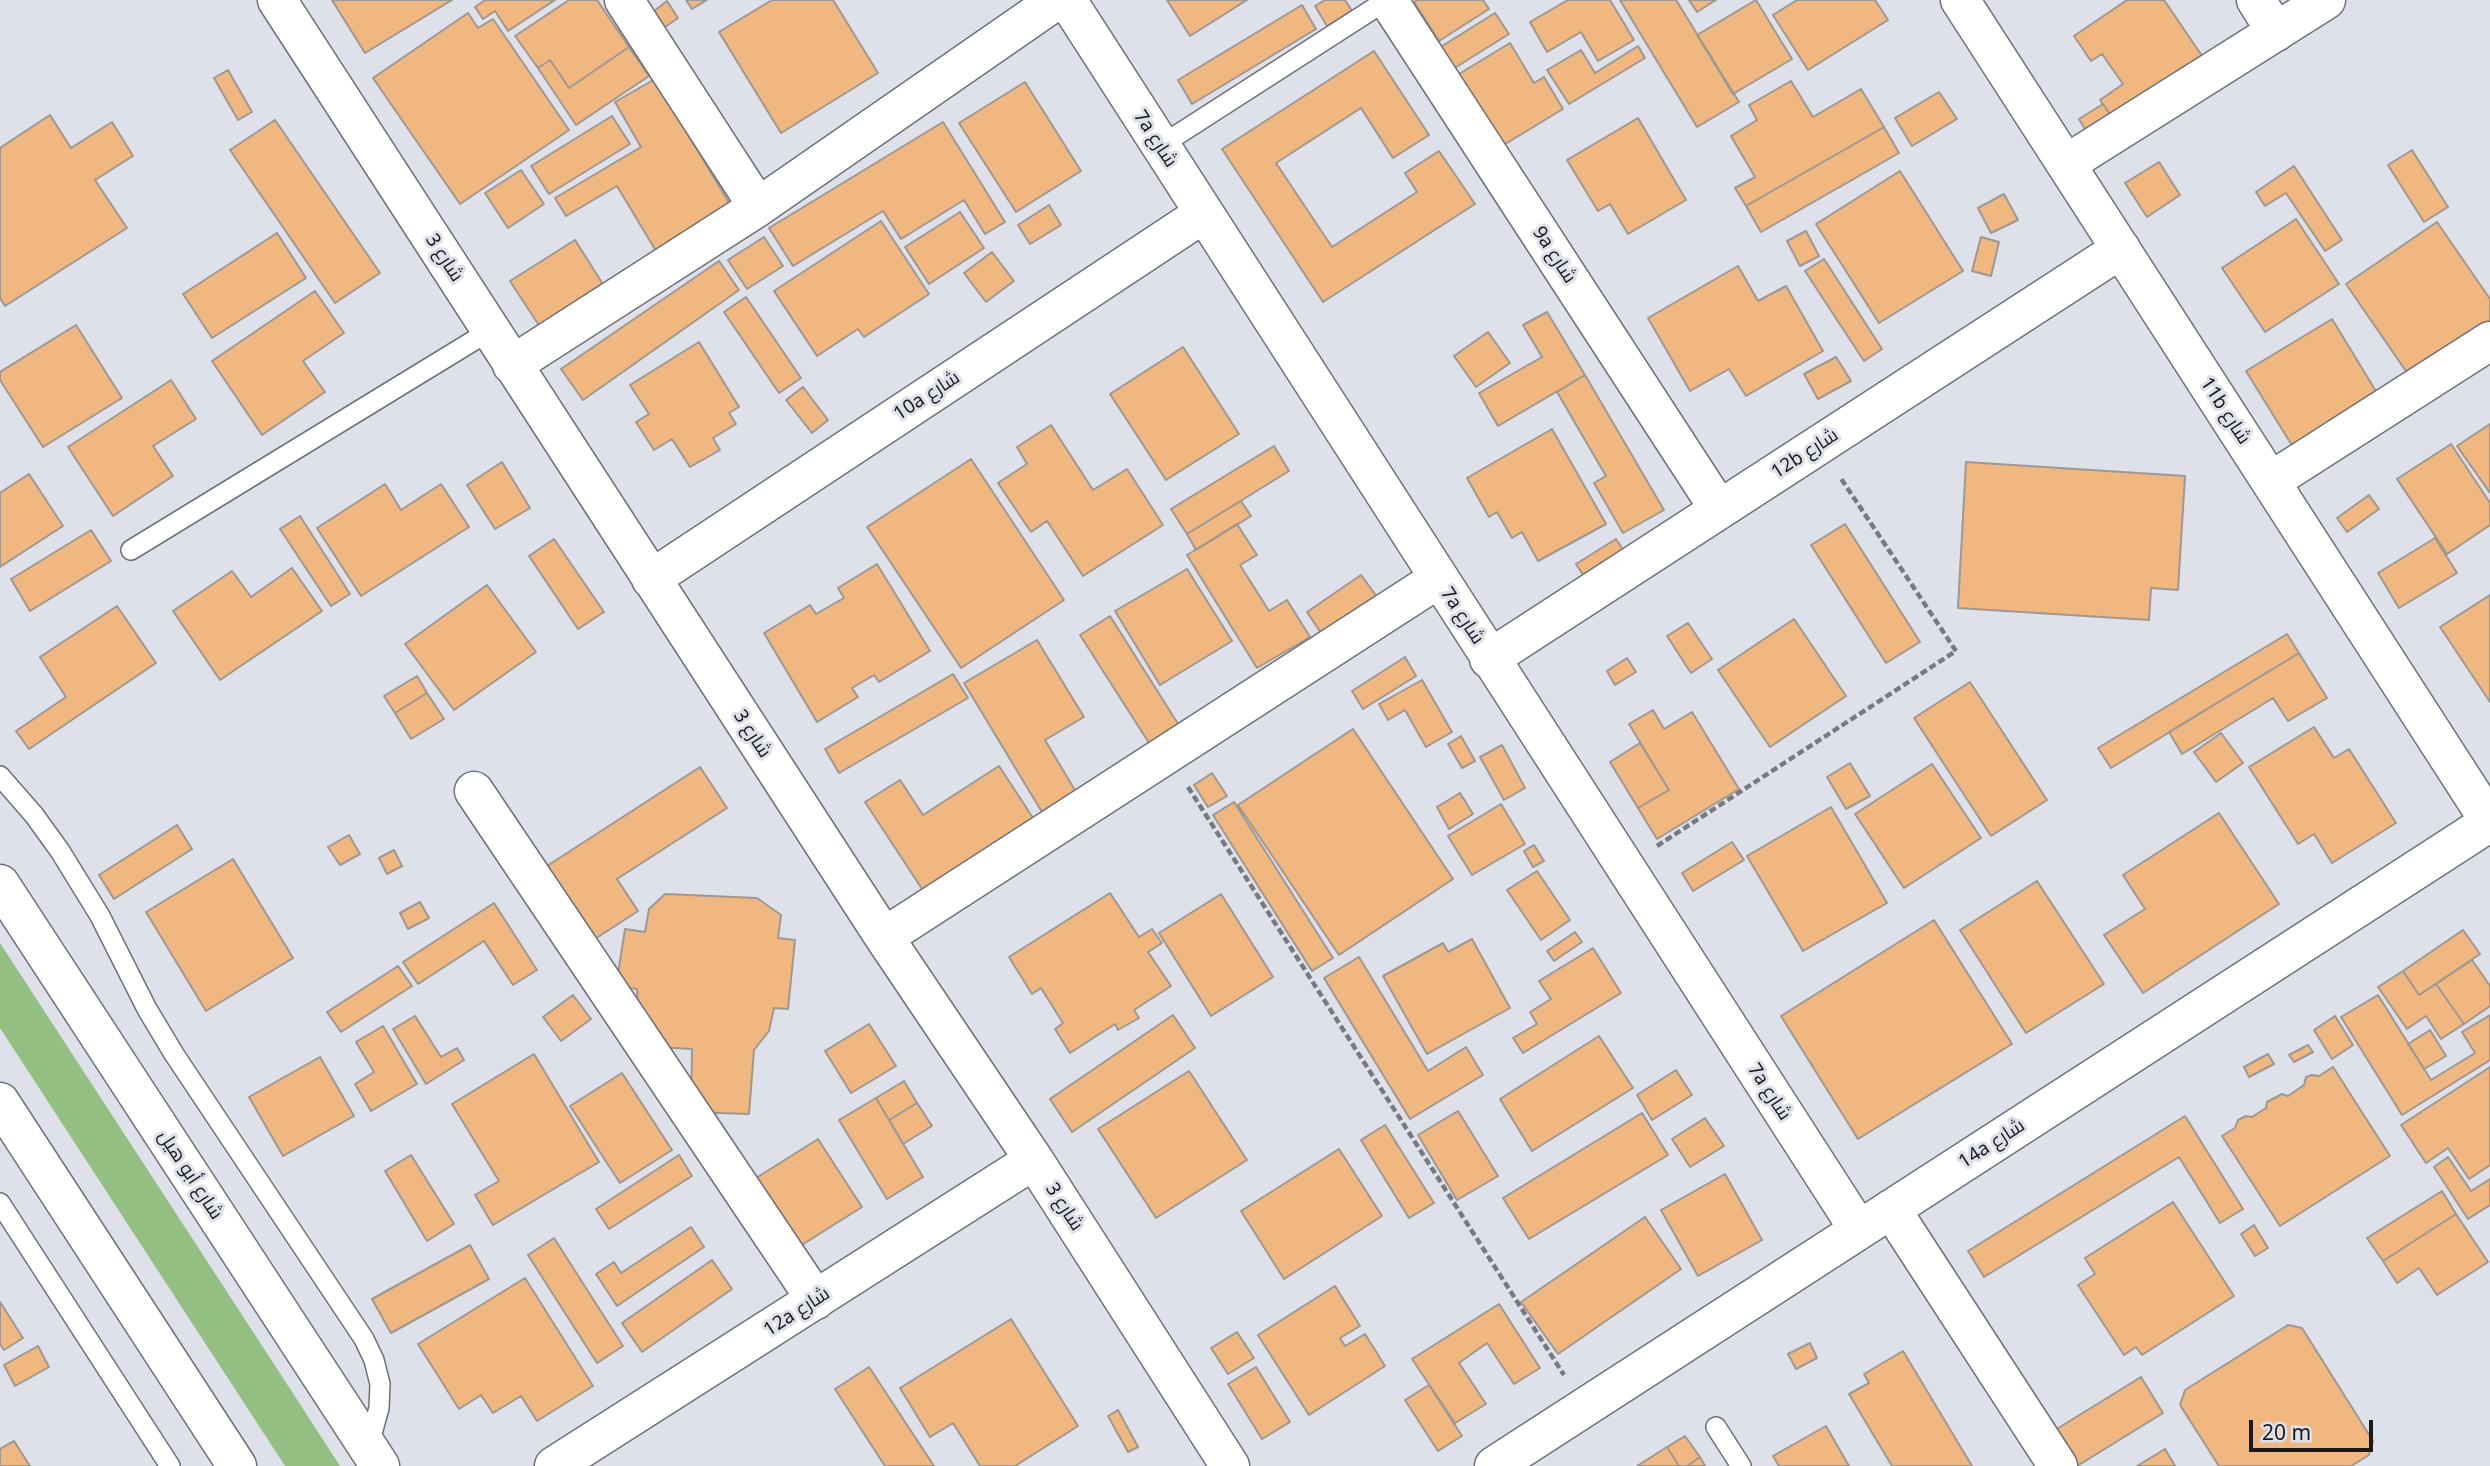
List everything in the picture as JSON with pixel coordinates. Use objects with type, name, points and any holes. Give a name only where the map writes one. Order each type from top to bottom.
[{"type":"street","name":"شارع 3","points":[[276,0],[884,937],[1034,1160],[1230,1466]]},
{"type":"street","points":[[624,0],[758,207]]},
{"type":"street","points":[[512,365],[758,207],[1057,0]]},
{"type":"street","name":"7a شارع","points":[[1067,0],[1859,1230]]},
{"type":"street","name":"9a شارع","points":[[1388,0],[1720,509]]},
{"type":"street","name":"11b شارع","points":[[1960,0],[2490,822]]},
{"type":"street","points":[[2256,0],[2276,32]]},
{"type":"street","points":[[2066,164],[2326,0]]},
{"type":"street","name":"10a شارع","points":[[652,579],[1203,214]]},
{"type":"street","name":"12b شارع","points":[[1489,659],[2121,249]]},
{"type":"street","points":[[2271,481],[2490,341]]},
{"type":"street","points":[[884,937],[1438,579]]},
{"type":"street","points":[[474,791],[816,1300]]},
{"type":"street","name":"14a شارع","points":[[1494,1466],[2490,822]]},
{"type":"street","name":"شارع أبو هيل","points":[[0,884],[374,1457]]},
{"type":"street","points":[[3,1113],[237,1466]]},
{"type":"street","name":"12a شارع","points":[[558,1465],[1034,1160]]},
{"type":"street","points":[[1891,1209],[2058,1466]]},
{"type":"lane","points":[[1160,146],[1388,0]]},
{"type":"lane","points":[[131,550],[491,331]]},
{"type":"lane","points":[[0,776],[34,815],[60,851],[100,916],[146,1009],[174,1054],[364,1339],[374,1360],[380,1384],[374,1457]]},
{"type":"lane","points":[[0,1203],[170,1466]]},
{"type":"lane","points":[[1716,1427],[1741,1466]]},
{"type":"path","points":[[1624,867],[1956,651],[1819,445]]},
{"type":"path","points":[[1166,754],[1584,1407]]},
{"type":"green space","points":[[0,943],[340,1466],[285,1466],[0,1028]]},
{"type":"building","points":[[332,0],[452,0],[365,53]]},
{"type":"building","points":[[485,0],[555,0],[508,31],[495,11],[483,19],[475,7]]},
{"type":"building","points":[[569,0],[597,0],[629,47],[569,88],[550,60],[538,68],[515,36]]},
{"type":"building","points":[[686,0],[707,0],[692,9]]},
{"type":"building","points":[[772,0],[833,0],[878,73],[781,133],[719,32]]},
{"type":"building","points":[[1167,0],[1247,0],[1190,36]]},
{"type":"building","points":[[1325,0],[1345,0],[1352,11],[1327,26],[1315,6]]},
{"type":"building","points":[[1483,0],[1489,9],[1439,41],[1414,2]]},
{"type":"building","points":[[1568,0],[1610,0],[1634,40],[1598,61],[1581,32],[1547,52],[1530,22]]},
{"type":"building","points":[[1620,0],[1676,0],[1739,102],[1697,127]]},
{"type":"building","points":[[1689,0],[1716,0],[1697,12]]},
{"type":"building","points":[[1756,0],[1792,59],[1733,94],[1697,35]]},
{"type":"building","points":[[1797,0],[1875,0],[1888,20],[1808,70],[1773,15]]},
{"type":"building","points":[[2127,0],[2164,0],[2211,69],[2121,130],[2100,100],[2123,84],[2102,54],[2091,61],[2074,36]]},
{"type":"building","points":[[667,1],[678,18],[665,27],[654,11]]},
{"type":"building","points":[[1302,5],[1316,29],[1192,104],[1178,80]]},
{"type":"building","points":[[468,13],[478,28],[493,19],[569,130],[460,204],[373,78]]},
{"type":"building","points":[[1495,13],[1509,34],[1453,69],[1439,48]]},
{"type":"building","points":[[1510,43],[1534,83],[1544,77],[1563,109],[1502,146],[1459,74]]},
{"type":"building","points":[[1638,46],[1645,58],[1569,104],[1547,70],[1581,50],[1595,73]]},
{"type":"building","points":[[629,47],[649,76],[576,125],[538,68],[550,60],[569,88]]},
{"type":"building","points":[[1374,51],[1429,135],[1393,158],[1361,108],[1276,163],[1332,247],[1417,192],[1405,173],[1439,151],[1475,204],[1323,302],[1222,149]]},
{"type":"building","points":[[228,70],[252,112],[238,120],[214,78]]},
{"type":"building","points":[[655,79],[734,211],[659,256],[617,186],[566,216],[555,198],[641,147],[615,102]]},
{"type":"building","points":[[1791,81],[1813,117],[1861,89],[1884,127],[1746,206],[1735,188],[1755,177],[1731,136],[1757,120],[1749,105]]},
{"type":"building","points":[[1025,82],[1081,171],[1016,212],[959,123]]},
{"type":"building","points":[[1939,92],[1957,119],[1912,146],[1895,118]]},
{"type":"building","points":[[2103,104],[2116,123],[2091,139],[2079,119]]},
{"type":"building","points":[[50,115],[71,148],[112,122],[133,156],[95,180],[127,228],[5,306],[0,298],[0,148]]},
{"type":"building","points":[[612,116],[630,144],[549,194],[531,166]]},
{"type":"building","points":[[1638,118],[1686,200],[1628,234],[1610,204],[1598,211],[1567,160]]},
{"type":"building","points":[[275,120],[380,273],[335,303],[230,150]]},
{"type":"building","points":[[943,122],[1005,222],[985,234],[964,200],[901,239],[883,211],[793,266],[769,228]]},
{"type":"building","points":[[1884,127],[1899,153],[1761,232],[1746,206]]},
{"type":"building","points":[[2412,150],[2448,207],[2424,222],[2388,165]]},
{"type":"building","points":[[2159,162],[2180,195],[2147,217],[2125,183]]},
{"type":"building","points":[[2294,166],[2342,240],[2325,251],[2286,193],[2265,206],[2256,192]]},
{"type":"building","points":[[521,170],[544,204],[508,228],[485,193]]},
{"type":"building","points":[[1900,171],[1963,271],[1879,323],[1816,224]]},
{"type":"building","points":[[2004,194],[2018,220],[1991,233],[1978,208]]},
{"type":"building","points":[[1049,205],[1061,225],[1030,244],[1018,225]]},
{"type":"building","points":[[960,212],[984,248],[929,284],[905,247]]},
{"type":"building","points":[[2296,219],[2339,284],[2265,332],[2222,268]]},
{"type":"building","points":[[881,221],[929,294],[864,337],[858,329],[817,356],[774,291]]},
{"type":"building","points":[[2437,222],[2490,299],[2490,327],[2412,380],[2346,284]]},
{"type":"building","points":[[1806,231],[1819,256],[1800,266],[1787,241]]},
{"type":"building","points":[[277,233],[306,278],[212,338],[183,294]]},
{"type":"building","points":[[764,237],[783,266],[747,289],[728,260]]},
{"type":"building","points":[[1981,237],[1999,242],[1991,276],[1972,271]]},
{"type":"building","points":[[575,240],[606,289],[542,330],[510,281]]},
{"type":"building","points":[[992,252],[1014,281],[986,302],[964,273]]},
{"type":"building","points":[[1824,259],[1882,349],[1864,361],[1805,271]]},
{"type":"building","points":[[719,261],[739,290],[583,400],[561,369]]},
{"type":"building","points":[[1738,266],[1758,301],[1786,286],[1823,351],[1746,396],[1729,369],[1690,391],[1648,318]]},
{"type":"building","points":[[315,291],[344,333],[303,361],[325,392],[262,435],[212,361]]},
{"type":"building","points":[[746,297],[801,378],[779,393],[724,312]]},
{"type":"building","points":[[1547,312],[1585,375],[1498,426],[1479,393],[1542,357],[1523,325]]},
{"type":"building","points":[[2332,319],[2382,401],[2296,452],[2246,371]]},
{"type":"building","points":[[76,325],[122,398],[43,447],[0,380],[0,372]]},
{"type":"building","points":[[1488,332],[1510,363],[1476,387],[1454,356]]},
{"type":"building","points":[[699,342],[739,407],[729,413],[736,424],[713,438],[720,450],[690,467],[672,439],[654,450],[636,422],[649,414],[630,385]]},
{"type":"building","points":[[1183,347],[1239,434],[1166,480],[1110,394]]},
{"type":"building","points":[[1836,357],[1851,381],[1818,399],[1804,374]]},
{"type":"building","points":[[1585,375],[1664,510],[1623,533],[1594,483],[1606,476],[1557,392]]},
{"type":"building","points":[[171,380],[196,419],[153,446],[173,476],[113,516],[68,447]]},
{"type":"building","points":[[803,387],[828,420],[812,433],[786,400]]},
{"type":"building","points":[[2490,424],[2490,493],[2457,446]]},
{"type":"building","points":[[1051,425],[1093,490],[1127,469],[1163,525],[1083,576],[1047,521],[1031,532],[998,483],[1027,464],[1017,447]]},
{"type":"building","points":[[1552,429],[1606,524],[1538,561],[1522,532],[1512,538],[1497,512],[1489,517],[1467,478]]},
{"type":"building","points":[[2451,444],[2490,503],[2490,525],[2447,554],[2397,479]]},
{"type":"building","points":[[1274,446],[1289,471],[1187,534],[1171,509]]},
{"type":"building","points":[[971,459],[1064,600],[961,668],[867,527]]},
{"type":"building","points":[[502,462],[530,508],[495,529],[467,485]]},
{"type":"building","points":[[1966,462],[2185,476],[2178,590],[2151,588],[2149,620],[1958,608]]},
{"type":"building","points":[[29,474],[63,526],[0,567],[0,493]]},
{"type":"building","points":[[385,484],[401,510],[441,484],[469,527],[361,596],[317,528]]},
{"type":"building","points":[[2369,495],[2379,509],[2347,532],[2337,518]]},
{"type":"building","points":[[1241,501],[1251,516],[1196,550],[1187,534]]},
{"type":"building","points":[[300,516],[350,594],[331,606],[280,529]]},
{"type":"building","points":[[1237,524],[1257,555],[1240,565],[1269,611],[1287,600],[1310,637],[1257,668],[1187,555]]},
{"type":"building","points":[[1845,524],[1920,642],[1886,663],[1811,545]]},
{"type":"building","points":[[91,530],[111,561],[30,611],[11,579]]},
{"type":"building","points":[[2435,538],[2457,573],[2399,608],[2378,573]]},
{"type":"building","points":[[554,539],[604,612],[578,629],[529,556]]},
{"type":"building","points":[[1616,539],[1625,553],[1585,578],[1576,564]]},
{"type":"building","points":[[877,564],[930,651],[879,682],[874,675],[852,688],[858,697],[817,722],[764,633],[810,605],[816,614],[844,598],[838,588]]},
{"type":"building","points":[[292,568],[322,611],[220,680],[173,611],[232,571],[251,597]]},
{"type":"building","points":[[1187,569],[1232,641],[1160,685],[1115,611]]},
{"type":"building","points":[[1361,575],[1380,601],[1325,639],[1307,612]]},
{"type":"building","points":[[487,585],[536,652],[454,710],[405,644]]},
{"type":"building","points":[[2490,595],[2490,702],[2440,627]]},
{"type":"building","points":[[117,606],[156,663],[29,749],[16,731],[66,697],[40,657]]},
{"type":"building","points":[[1110,616],[1187,738],[1158,757],[1080,635]]},
{"type":"building","points":[[1794,619],[1846,696],[1770,747],[1718,670]]},
{"type":"building","points":[[1688,623],[1712,659],[1691,673],[1667,636]]},
{"type":"building","points":[[2287,634],[2299,653],[2111,768],[2098,748]]},
{"type":"building","points":[[1037,640],[1084,717],[1045,740],[1079,797],[1045,817],[964,683]]},
{"type":"building","points":[[2299,653],[2327,698],[2288,721],[2273,698],[2182,754],[2169,732]]},
{"type":"building","points":[[1405,657],[1416,676],[1363,709],[1352,691]]},
{"type":"building","points":[[1627,658],[1636,672],[1615,685],[1607,671]]},
{"type":"building","points":[[953,674],[968,698],[839,773],[825,749]]},
{"type":"building","points":[[417,676],[427,693],[395,713],[384,696]]},
{"type":"building","points":[[1422,680],[1452,732],[1426,747],[1405,710],[1388,720],[1379,704]]},
{"type":"building","points":[[1970,682],[2047,800],[1991,836],[1914,718]]},
{"type":"building","points":[[427,693],[444,719],[411,739],[395,713]]},
{"type":"building","points":[[1653,710],[1664,729],[1692,712],[1739,789],[1657,839],[1638,808],[1669,790],[1629,724]]},
{"type":"building","points":[[2314,727],[2334,758],[2349,749],[2396,823],[2332,863],[2314,834],[2298,844],[2249,767]]},
{"type":"building","points":[[1353,729],[1453,879],[1339,955],[1238,805]]},
{"type":"building","points":[[2221,733],[2243,763],[2216,782],[2194,752]]},
{"type":"building","points":[[1461,736],[1475,761],[1462,768],[1448,744]]},
{"type":"building","points":[[1640,743],[1669,790],[1638,808],[1610,762]]},
{"type":"building","points":[[1502,745],[1525,788],[1504,800],[1480,757]]},
{"type":"building","points":[[1850,763],[1870,796],[1846,809],[1827,777]]},
{"type":"building","points":[[1932,764],[1981,838],[1904,888],[1855,814]]},
{"type":"building","points":[[999,766],[1037,824],[926,895],[865,802],[900,780],[923,815]]},
{"type":"building","points":[[700,767],[727,808],[617,879],[638,911],[595,939],[547,866]]},
{"type":"building","points":[[1212,773],[1227,796],[1208,807],[1194,785]]},
{"type":"building","points":[[1460,793],[1473,814],[1449,829],[1437,807]]},
{"type":"building","points":[[1234,802],[1333,958],[1312,971],[1213,815]]},
{"type":"building","points":[[1501,804],[1525,844],[1472,875],[1448,836]]},
{"type":"building","points":[[1831,807],[1887,903],[1803,951],[1747,856]]},
{"type":"building","points":[[2219,813],[2279,904],[2143,993],[2104,935],[2145,909],[2123,875]]},
{"type":"building","points":[[177,825],[192,849],[114,899],[99,875]]},
{"type":"building","points":[[349,835],[360,854],[340,865],[328,847]]},
{"type":"building","points":[[1732,842],[1744,860],[1693,891],[1682,873]]},
{"type":"building","points":[[1534,845],[1544,861],[1533,867],[1524,851]]},
{"type":"building","points":[[394,850],[402,866],[387,874],[379,858]]},
{"type":"building","points":[[233,859],[293,958],[206,1011],[146,912]]},
{"type":"building","points":[[1537,871],[1570,920],[1541,940],[1507,890]]},
{"type":"building","points":[[2037,881],[2104,984],[2026,1033],[1960,930]]},
{"type":"building","points":[[1110,893],[1139,937],[1152,929],[1162,943],[1148,952],[1171,986],[1134,1010],[1139,1018],[1118,1030],[1115,1024],[1070,1053],[1055,1029],[1063,1023],[1041,988],[1032,994],[1009,957]]},
{"type":"building","points":[[665,894],[757,898],[781,915],[778,938],[795,940],[788,1009],[774,1008],[769,1031],[754,1050],[749,1114],[691,1112],[692,1049],[656,1047],[639,1023],[637,989],[616,986],[625,929],[645,932],[649,909]]},
{"type":"building","points":[[1221,894],[1273,977],[1211,1016],[1159,933]]},
{"type":"building","points":[[420,902],[429,918],[408,929],[400,913]]},
{"type":"building","points":[[494,903],[537,970],[513,985],[484,941],[418,984],[403,962]]},
{"type":"building","points":[[1934,920],[2012,1044],[1858,1139],[1781,1016]]},
{"type":"building","points":[[2463,930],[2480,954],[2419,995],[2403,971]]},
{"type":"building","points":[[1575,932],[1582,942],[1554,961],[1547,951]]},
{"type":"building","points":[[1472,939],[1510,1008],[1427,1054],[1383,976],[1443,943],[1448,952]]},
{"type":"building","points":[[1593,948],[1621,993],[1523,1053],[1513,1038],[1537,1024],[1530,1012],[1551,999],[1539,981]]},
{"type":"building","points":[[1359,957],[1428,1071],[1466,1047],[1483,1075],[1410,1119],[1324,978]]},
{"type":"building","points":[[2472,960],[2490,986],[2490,1006],[2464,1024],[2436,984]]},
{"type":"building","points":[[398,966],[412,986],[341,1032],[327,1012]]},
{"type":"building","points":[[2403,971],[2419,995],[2436,984],[2464,1024],[2441,1039],[2426,1016],[2407,1029],[2378,987]]},
{"type":"building","points":[[573,995],[591,1019],[561,1041],[543,1017]]},
{"type":"building","points":[[2378,995],[2431,1080],[2475,1053],[2462,1032],[2490,1015],[2490,1060],[2402,1115],[2341,1017]]},
{"type":"building","points":[[1173,1015],[1195,1048],[1072,1132],[1050,1099]]},
{"type":"building","points":[[415,1016],[441,1057],[457,1048],[464,1060],[426,1084],[393,1029]]},
{"type":"building","points":[[2335,1016],[2353,1045],[2332,1059],[2314,1030]]},
{"type":"building","points":[[869,1024],[896,1066],[851,1093],[825,1051]]},
{"type":"building","points":[[383,1026],[417,1084],[371,1111],[355,1084],[374,1072],[356,1042]]},
{"type":"building","points":[[2430,1030],[2446,1056],[2424,1069],[2408,1044]]},
{"type":"building","points":[[1599,1036],[1633,1088],[1532,1151],[1500,1099]]},
{"type":"building","points":[[2308,1045],[2313,1052],[2294,1062],[2289,1055]]},
{"type":"building","points":[[534,1054],[599,1162],[493,1225],[475,1195],[499,1181],[452,1104]]},
{"type":"building","points":[[2268,1054],[2274,1064],[2249,1077],[2244,1067]]},
{"type":"building","points":[[320,1057],[354,1116],[283,1156],[249,1097]]},
{"type":"building","points":[[2333,1067],[2390,1156],[2280,1226],[2222,1136],[2235,1128],[2238,1120],[2246,1116],[2252,1117],[2266,1108],[2267,1102],[2282,1094],[2288,1096],[2304,1085],[2306,1077],[2319,1076]]},
{"type":"building","points":[[2490,1067],[2490,1165],[2469,1179],[2448,1148],[2426,1163],[2401,1125]]},
{"type":"building","points":[[1676,1070],[1692,1095],[1652,1120],[1637,1095]]},
{"type":"building","points":[[1189,1071],[1247,1160],[1156,1218],[1098,1129]]},
{"type":"building","points":[[622,1073],[672,1150],[620,1183],[570,1106]]},
{"type":"building","points":[[904,1081],[917,1103],[889,1120],[876,1098]]},
{"type":"building","points":[[876,1098],[923,1177],[887,1199],[839,1120]]},
{"type":"building","points":[[917,1103],[932,1126],[903,1144],[889,1120]]},
{"type":"building","points":[[1458,1111],[1498,1176],[1457,1200],[1418,1135]]},
{"type":"building","points":[[1642,1113],[1668,1155],[1529,1239],[1503,1198]]},
{"type":"building","points":[[2185,1116],[2243,1209],[2220,1223],[2179,1157],[1984,1277],[1968,1251]]},
{"type":"building","points":[[1705,1118],[1724,1146],[1690,1167],[1672,1139]]},
{"type":"building","points":[[1385,1125],[1434,1203],[1409,1218],[1361,1140]]},
{"type":"building","points":[[818,1139],[862,1207],[797,1248],[753,1180]]},
{"type":"building","points":[[1339,1149],[1382,1216],[1284,1279],[1241,1211]]},
{"type":"building","points":[[411,1155],[454,1224],[427,1241],[385,1171]]},
{"type":"building","points":[[679,1155],[692,1176],[609,1229],[596,1209]]},
{"type":"building","points":[[2448,1157],[2471,1191],[2490,1179],[2490,1205],[2468,1219],[2434,1167]]},
{"type":"building","points":[[1725,1174],[1762,1240],[1698,1276],[1661,1210]]},
{"type":"building","points":[[2442,1191],[2456,1214],[2383,1261],[2367,1238]]},
{"type":"building","points":[[2173,1202],[2234,1296],[2142,1355],[2136,1347],[2124,1355],[2078,1285],[2095,1274],[2085,1258]]},
{"type":"building","points":[[2456,1214],[2488,1262],[2437,1295],[2419,1268],[2397,1283],[2383,1261]]},
{"type":"building","points":[[1645,1217],[1681,1269],[1558,1354],[1521,1302]]},
{"type":"building","points":[[2254,1225],[2268,1248],[2255,1256],[2241,1234]]},
{"type":"building","points":[[691,1227],[704,1247],[617,1306],[596,1274],[614,1262],[621,1273]]},
{"type":"building","points":[[554,1238],[623,1346],[597,1363],[528,1255]]},
{"type":"building","points":[[470,1245],[489,1279],[391,1333],[372,1299]]},
{"type":"building","points":[[712,1260],[732,1289],[642,1352],[622,1323]]},
{"type":"building","points":[[525,1278],[593,1386],[537,1421],[521,1396],[493,1413],[481,1395],[459,1409],[418,1344]]},
{"type":"building","points":[[1335,1286],[1360,1326],[1340,1338],[1345,1346],[1365,1334],[1385,1366],[1309,1415],[1258,1335]]},
{"type":"building","points":[[0,1302],[23,1338],[4,1350],[0,1344]]},
{"type":"building","points":[[1499,1304],[1540,1368],[1514,1384],[1487,1343],[1459,1363],[1486,1404],[1455,1423],[1412,1359]]},
{"type":"building","points":[[1011,1319],[1078,1426],[1015,1466],[980,1466],[953,1423],[930,1437],[900,1388]]},
{"type":"building","points":[[2288,1325],[2302,1328],[2373,1441],[2369,1455],[2351,1466],[2219,1466],[2180,1405],[2185,1390]]},
{"type":"building","points":[[1237,1332],[1254,1358],[1228,1374],[1211,1348]]},
{"type":"building","points":[[1810,1343],[1817,1358],[1796,1369],[1788,1354]]},
{"type":"building","points":[[38,1346],[49,1367],[15,1386],[4,1365]]},
{"type":"building","points":[[1903,1351],[1972,1466],[1892,1466],[1849,1394],[1869,1383],[1864,1374]]},
{"type":"building","points":[[869,1367],[934,1466],[885,1466],[835,1389]]},
{"type":"building","points":[[1256,1367],[1290,1422],[1262,1439],[1228,1384]]},
{"type":"building","points":[[2141,1377],[2163,1413],[2077,1466],[2047,1435]]},
{"type":"building","points":[[1429,1385],[1462,1436],[1438,1451],[1405,1400]]},
{"type":"building","points":[[1118,1410],[1138,1447],[1128,1452],[1108,1416]]},
{"type":"building","points":[[1826,1426],[1849,1466],[1779,1466],[1773,1456]]},
{"type":"building","points":[[1685,1436],[1700,1457],[1687,1466],[1679,1466],[1667,1447]]},
{"type":"building","points":[[14,1441],[30,1466],[0,1466],[0,1449]]},
{"type":"building","points":[[1667,1447],[1679,1466],[1637,1466]]},
{"type":"building","points":[[2165,1449],[2175,1466],[2137,1466]]},
{"type":"building","points":[[1700,1457],[1705,1466],[1687,1466]]}]
